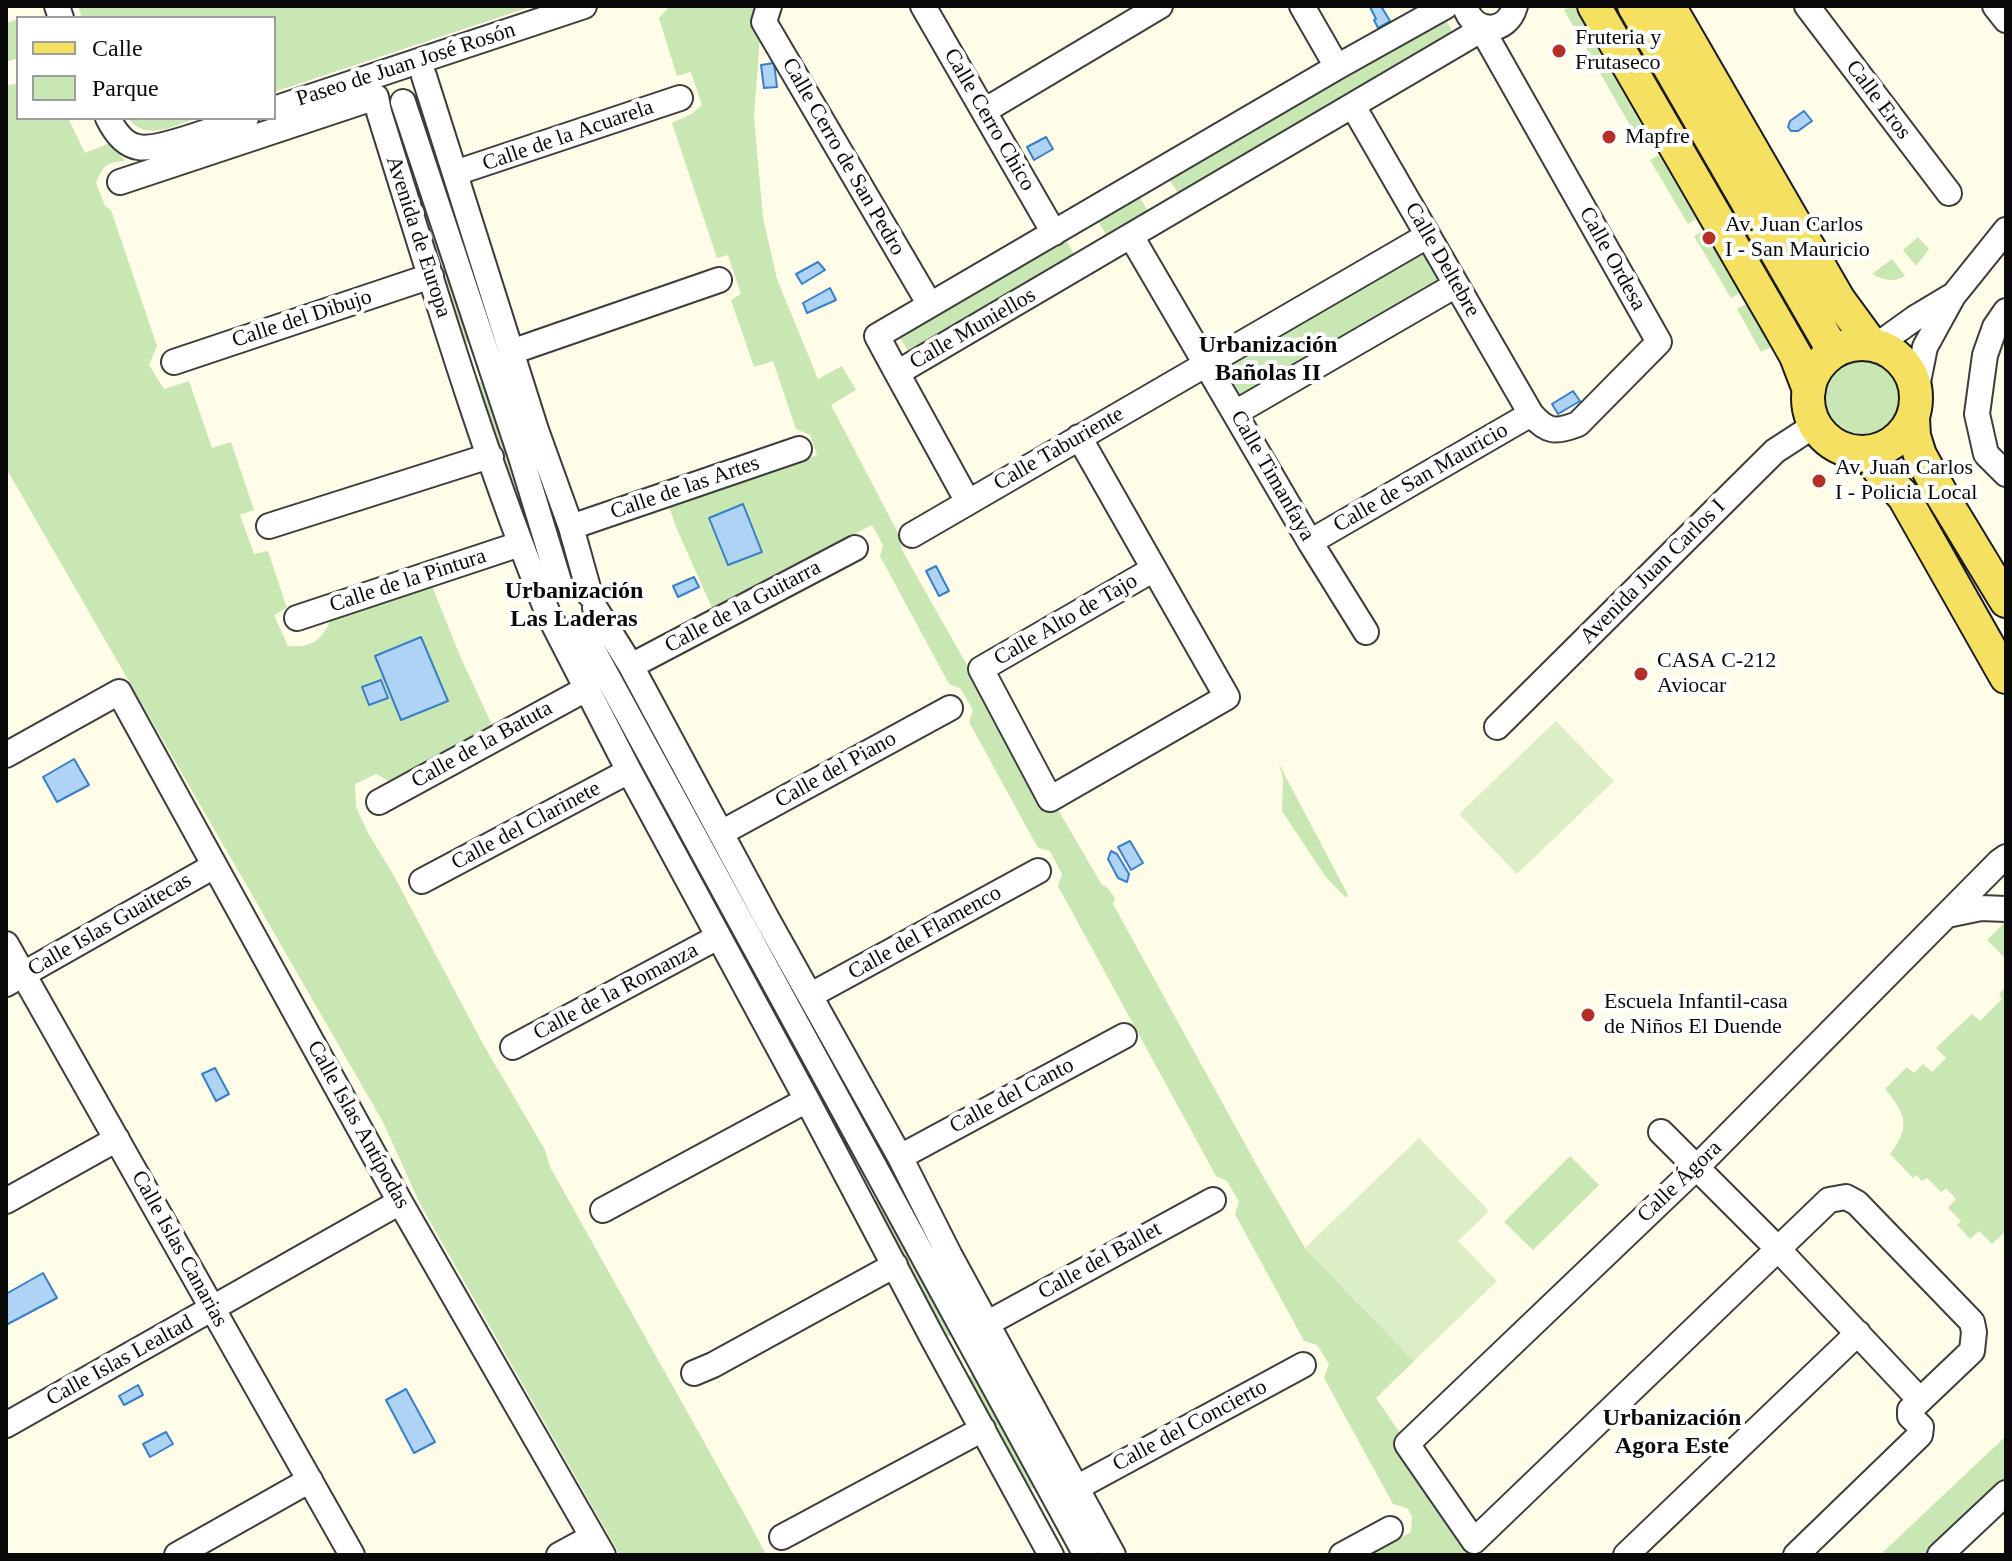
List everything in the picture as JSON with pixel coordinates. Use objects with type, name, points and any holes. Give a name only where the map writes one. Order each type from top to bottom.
[{"type":"main road","points":[[1594,6],[1796,356],[1809,390],[1810,412],[1819,431],[1835,445],[1853,452],[1882,449],[1906,432],[1915,405]]},
{"type":"main road","points":[[1634,6],[1834,352]]},
{"type":"main road","points":[[1669,6],[1839,300],[1874,345]]},
{"type":"main road","points":[[1809,390],[1815,372],[1823,361],[1851,345],[1874,345],[1889,351],[1904,364],[1910,373],[1915,405],[1914,436],[1920,455],[2006,601]]},
{"type":"main road","points":[[1864,453],[1904,497],[2006,677]]},
{"type":"street","name":"Paseo de Juan José Rosón","points":[[276,109],[371,88],[584,6]]},
{"type":"street","name":"Calle Cerro de San Pedro","points":[[769,6],[764,22],[930,305]]},
{"type":"street","name":"Calle Cerro Chico","points":[[923,6],[1054,233]]},
{"type":"street","points":[[984,111],[1160,6]]},
{"type":"street","points":[[1302,6],[1337,67]]},
{"type":"street","name":"Calle Muniellos","points":[[1446,6],[877,336],[897,373],[1488,28],[1500,26],[1509,20],[1515,6]]},
{"type":"street","points":[[1465,6],[1474,22],[1488,28]]},
{"type":"street","name":"Calle Eros","points":[[1807,6],[1949,193]]},
{"type":"street","points":[[1995,6],[2006,20]]},
{"type":"street","name":"Calle Ordesa","points":[[1488,28],[1487,38],[1659,342],[1578,424],[1556,430],[1541,425],[1531,414]]},
{"type":"street","points":[[139,148],[130,179],[371,88],[386,102],[403,102],[418,92],[424,67]]},
{"type":"street","points":[[424,67],[511,352],[593,601],[592,620],[582,630],[565,631],[551,619],[549,603],[561,588],[574,586],[586,590],[593,601],[631,666],[900,1157],[950,1256],[1113,1555]]},
{"type":"street","name":"Avenida de Europa","points":[[371,88],[463,376],[520,544],[551,619],[629,771],[1051,1555]]},
{"type":"street","name":"Calle de la Acuarela","points":[[455,173],[680,98]]},
{"type":"street","name":"Avenida de Europa","points":[[403,102],[521,457],[561,588]]},
{"type":"street","name":"Calle Deltebre","points":[[1353,106],[1531,414]]},
{"type":"street","points":[[109,120],[115,131],[139,148],[166,145],[240,120]]},
{"type":"street","points":[[1915,405],[1925,347],[1953,296],[2006,230]]},
{"type":"street","name":"Calle Timanfaya","points":[[1131,236],[1366,632]]},
{"type":"street","name":"Calle Taburiente","points":[[912,535],[1427,236]]},
{"type":"street","name":"Avenida de Europa","points":[[454,254],[483,263]]},
{"type":"street","name":"Calle del Dibujo","points":[[174,362],[431,276]]},
{"type":"street","points":[[511,352],[719,280]]},
{"type":"street","points":[[1235,413],[1456,285]]},
{"type":"street","points":[[1874,345],[1953,296]]},
{"type":"street","points":[[2006,311],[1995,327],[1985,355],[1977,414],[1986,454],[2006,474]]},
{"type":"street","points":[[463,376],[481,343]]},
{"type":"street","points":[[897,373],[968,502]]},
{"type":"street","name":"Calle de San Mauricio","points":[[1310,542],[1531,414]]},
{"type":"street","name":"Avenida Juan Carlos I","points":[[1497,727],[1775,451],[1815,425]]},
{"type":"street","points":[[521,457],[536,430]]},
{"type":"street","points":[[1079,437],[1154,569]]},
{"type":"street","name":"Calle de las Artes","points":[[571,527],[799,449]]},
{"type":"street","points":[[269,526],[491,457]]},
{"type":"street","name":"Calle de la Pintura","points":[[297,618],[520,544]]},
{"type":"street","name":"Calle de la Guitarra","points":[[631,666],[855,548]]},
{"type":"street","name":"Calle Alto de Tajo","points":[[1154,569],[1227,697],[1050,799],[981,669],[1154,569]]},
{"type":"street","points":[[582,630],[1086,1555]]},
{"type":"street","name":"Calle de la Batuta","points":[[379,802],[586,689]]},
{"type":"street","name":"Calle Islas Antípodas","points":[[6,755],[119,692],[400,1202],[598,1546]]},
{"type":"street","name":"Calle del Piano","points":[[721,833],[950,708]]},
{"type":"street","points":[[661,776],[669,737]]},
{"type":"street","name":"Calle del Clarinete","points":[[422,881],[629,771]]},
{"type":"street","points":[[682,867],[690,829]]},
{"type":"street","name":"Calle Ágora","points":[[2002,860],[1992,879],[1991,889],[1994,897],[2006,907]]},
{"type":"street","name":"Calle Ágora","points":[[1778,1249],[1474,1541],[1407,1444],[1696,1168],[2002,860]]},
{"type":"street","name":"Calle Islas Guaitecas","points":[[15,980],[214,866]]},
{"type":"street","name":"Calle del Flamenco","points":[[811,995],[1038,871]]},
{"type":"street","points":[[732,904],[767,919]]},
{"type":"street","name":"Calle Ágora","points":[[1947,915],[2006,907]]},
{"type":"street","name":"Calle de la Romanza","points":[[513,1047],[718,937]]},
{"type":"street","name":"Calle Islas Canarias","points":[[6,944],[15,980],[117,1139],[352,1555]]},
{"type":"street","points":[[761,1017],[801,1029]]},
{"type":"street","name":"Calle del Canto","points":[[900,1157],[1124,1036]]},
{"type":"street","points":[[840,1102],[851,1068]]},
{"type":"street","points":[[603,1210],[807,1100]]},
{"type":"street","points":[[1661,1132],[1778,1249],[1920,1400]]},
{"type":"street","points":[[6,1201],[117,1139]]},
{"type":"street","points":[[857,1195],[873,1163]]},
{"type":"street","points":[[1778,1249],[1829,1200],[1846,1197],[1857,1203],[1972,1322],[1974,1332],[1972,1351],[1910,1410],[1910,1416],[1921,1427],[1920,1435],[1796,1555]]},
{"type":"street","name":"Calle del Ballet","points":[[988,1323],[1213,1200]]},
{"type":"street","name":"Calle Islas Lealtad","points":[[6,1425],[400,1202]]},
{"type":"street","points":[[914,1241],[950,1256]]},
{"type":"street","points":[[694,1373],[895,1265]]},
{"type":"street","points":[[1626,1555],[1858,1333]]},
{"type":"street","points":[[932,1337],[978,1359]]},
{"type":"street","name":"Calle del Concierto","points":[[1078,1487],[1303,1365]]},
{"type":"street","points":[[1023,1438],[1031,1403]]},
{"type":"street","points":[[782,1537],[983,1429]]},
{"type":"street","points":[[177,1555],[310,1480]]},
{"type":"street","points":[[1037,1527],[1052,1492]]},
{"type":"street","points":[[1940,1555],[2006,1493]]},
{"type":"street","points":[[1342,1555],[1390,1529]]},
{"type":"street","points":[[559,1555],[598,1546]]},
{"type":"green space","points":[[78,6],[533,6],[276,91],[276,16],[81,16]]},
{"type":"green space","points":[[670,6],[758,6],[760,36],[754,117],[763,218],[777,279],[818,379],[842,366],[856,390],[831,405],[897,531],[903,552],[1049,810],[1057,808],[1102,885],[1115,898],[1113,904],[1305,1248],[1414,1361],[1376,1398],[1402,1436],[1468,1550],[1477,1555],[1371,1555],[1411,1532],[1412,1516],[1407,1508],[1393,1504],[1324,1378],[1329,1364],[1317,1345],[1304,1341],[1235,1214],[1239,1202],[1227,1181],[1216,1176],[1058,886],[1062,874],[1050,851],[1038,848],[969,722],[973,710],[960,688],[949,684],[880,556],[883,545],[872,525],[712,608],[669,507],[817,455],[810,435],[796,429],[773,361],[754,367],[731,300],[741,294],[728,255],[717,258],[672,123],[690,115],[702,105],[691,72],[677,76],[659,18]]},
{"type":"green space","points":[[1574,6],[1652,144],[1643,148],[1564,10]]},
{"type":"green space","points":[[1445,18],[1454,34],[1179,195],[1170,180]]},
{"type":"green space","points":[[16,20],[16,59],[6,62],[6,23]]},
{"type":"green space","points":[[16,84],[16,120],[69,120],[85,153],[110,143],[125,161],[106,166],[96,183],[105,206],[111,210],[157,346],[149,365],[164,389],[189,381],[212,448],[231,442],[254,510],[240,515],[254,554],[268,551],[287,608],[274,615],[288,646],[314,642],[331,620],[432,586],[493,727],[391,782],[376,774],[355,784],[356,807],[483,1044],[545,1150],[550,1167],[766,1555],[620,1555],[420,1204],[383,1122],[6,468],[6,86]]},
{"type":"green space","points":[[130,120],[192,120],[151,131]]},
{"type":"green space","points":[[428,128],[465,238],[460,240],[423,130]]},
{"type":"green space","points":[[402,138],[470,341],[465,343],[397,140]]},
{"type":"green space","points":[[1659,155],[1696,219],[1688,224],[1650,160]]},
{"type":"green space","points":[[1139,196],[1148,211],[1107,236],[1098,221]]},
{"type":"green space","points":[[1703,231],[1740,293],[1731,298],[1694,236]]},
{"type":"green space","points":[[1918,237],[1929,249],[1916,266],[1903,250]]},
{"type":"green space","points":[[1066,240],[1075,256],[909,353],[900,337]]},
{"type":"green space","points":[[1423,247],[1444,283],[1239,402],[1218,366]]},
{"type":"green space","points":[[1892,259],[1905,276],[1888,280],[1872,274]]},
{"type":"green space","points":[[1746,304],[1771,347],[1761,352],[1737,309]]},
{"type":"green space","points":[[1863,361],[1884,367],[1894,377],[1900,398],[1894,419],[1884,429],[1863,435],[1842,429],[1832,419],[1826,398],[1832,377],[1842,367]]},
{"type":"green space","points":[[483,381],[538,545],[533,547],[478,383]]},
{"type":"green space","points":[[596,677],[679,830],[673,833],[590,680]]},
{"type":"green space","points":[[1556,721],[1614,781],[1517,874],[1459,814]]},
{"type":"green space","points":[[1279,764],[1348,895],[1346,898],[1325,876],[1282,811],[1283,779]]},
{"type":"green space","points":[[702,871],[772,1004],[767,1007],[696,874]]},
{"type":"green space","points":[[2006,921],[2006,959],[1987,940]]},
{"type":"green space","points":[[2006,987],[2006,1231],[1992,1244],[1979,1231],[1970,1239],[1957,1225],[1961,1221],[1948,1208],[1956,1199],[1946,1188],[1941,1192],[1927,1178],[1922,1181],[1916,1175],[1913,1178],[1890,1154],[1901,1136],[1903,1120],[1898,1106],[1885,1089],[1907,1067],[1914,1073],[1923,1064],[1932,1072],[1946,1058],[1936,1048],[1972,1014],[1980,1021],[2002,999],[1999,994]]},
{"type":"green space","points":[[793,1041],[859,1163],[853,1165],[788,1043]]},
{"type":"green space","points":[[859,1105],[927,1233],[922,1236],[854,1108]]},
{"type":"green space","points":[[1419,1138],[1489,1211],[1458,1241],[1497,1281],[1414,1361],[1305,1248]]},
{"type":"green space","points":[[1570,1156],[1599,1185],[1533,1250],[1504,1222]]},
{"type":"green space","points":[[878,1199],[951,1335],[947,1337],[873,1201]]},
{"type":"green space","points":[[973,1374],[1034,1487],[1029,1490],[968,1377]]},
{"type":"green space","points":[[2006,1436],[2006,1479],[1926,1555],[1880,1555]]},
{"type":"water","points":[[1372,6],[1381,6],[1390,21],[1378,28]]},
{"type":"water","points":[[774,63],[777,87],[764,88],[761,65]]},
{"type":"water","points":[[1804,111],[1812,121],[1798,131],[1791,131],[1788,127],[1790,121]]},
{"type":"water","points":[[1046,137],[1053,149],[1034,160],[1027,147]]},
{"type":"water","points":[[818,262],[825,270],[802,284],[796,274]]},
{"type":"water","points":[[830,288],[836,300],[807,313],[803,303]]},
{"type":"water","points":[[1573,391],[1580,401],[1558,414],[1552,404]]},
{"type":"water","points":[[743,504],[762,552],[728,565],[709,518]]},
{"type":"water","points":[[936,566],[949,591],[939,596],[926,571]]},
{"type":"water","points":[[694,577],[699,587],[678,597],[673,586]]},
{"type":"water","points":[[421,637],[448,701],[401,720],[375,656]]},
{"type":"water","points":[[381,680],[388,698],[369,705],[362,687]]},
{"type":"water","points":[[74,759],[89,785],[57,802],[43,777]]},
{"type":"water","points":[[1130,841],[1143,863],[1131,870],[1118,847]]},
{"type":"water","points":[[1111,851],[1117,854],[1129,874],[1127,882],[1118,878],[1108,859]]},
{"type":"water","points":[[215,1068],[229,1094],[216,1101],[202,1074]]},
{"type":"water","points":[[43,1273],[57,1298],[6,1325],[6,1294]]},
{"type":"water","points":[[138,1385],[143,1395],[124,1405],[119,1396]]},
{"type":"water","points":[[406,1389],[435,1442],[414,1453],[386,1400]]},
{"type":"water","points":[[166,1432],[173,1444],[150,1457],[143,1444]]},
{"type":"place","name":"Fruteria y Frutaseco","points":[[1559,51]]},
{"type":"place","name":"Mapfre","points":[[1609,137]]},
{"type":"place","name":"Av. Juan Carlos I - San Mauricio","points":[[1709,238]]},
{"type":"place","name":"Av. Juan Carlos I - Policia Local","points":[[1819,481]]},
{"type":"place","name":"CASA C-212 Aviocar","points":[[1641,674]]},
{"type":"place","name":"Escuela Infantil-casa de Niños El Duende","points":[[1588,1015]]},
{"type":"district","name":"Urbanización Bañolas II","points":[[1268,360]]},
{"type":"district","name":"Urbanización Las Laderas","points":[[574,606]]},
{"type":"district","name":"Urbanización Agora Este","points":[[1672,1433]]}]
